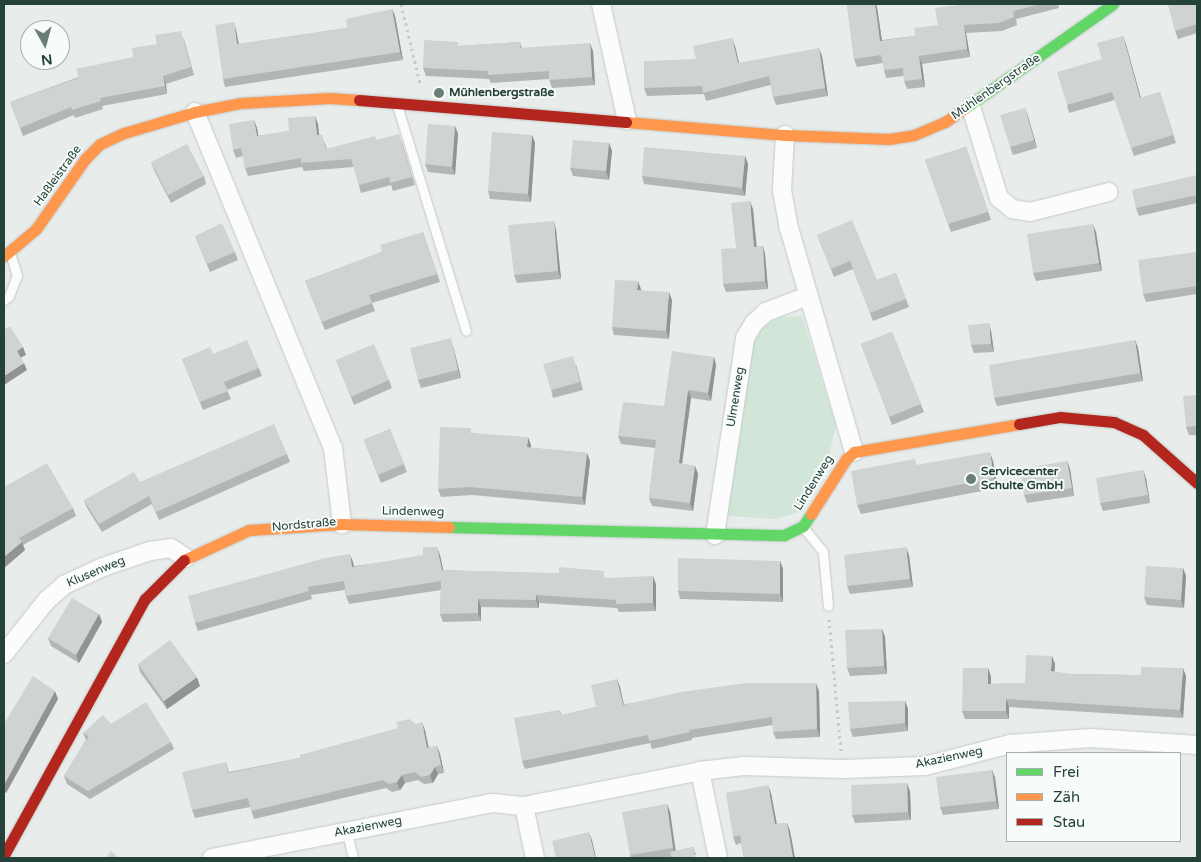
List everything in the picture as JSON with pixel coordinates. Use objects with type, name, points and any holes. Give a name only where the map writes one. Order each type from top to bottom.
[{"type":"street","points":[[601,4],[627,120]]},
{"type":"street","name":"Mühlenbergstraße","points":[[195,112],[241,103],[291,98],[396,102],[627,120],[785,135],[889,139],[914,135],[945,122],[970,107],[1113,4]]},
{"type":"street","points":[[970,107],[999,198],[1012,209],[1030,212],[1109,192]]},
{"type":"street","name":"Haßleistraße","points":[[7,255],[36,229],[85,159],[100,144],[124,133],[195,112]]},
{"type":"street","name":"Nordstraße","points":[[4,856],[145,599],[186,558],[249,530],[342,524],[333,448],[195,112]]},
{"type":"street","points":[[785,135],[782,190],[789,228],[854,452],[1060,417],[1085,417],[1114,422],[1142,435],[1197,483]]},
{"type":"street","name":"Ulmenweg","points":[[715,535],[745,338],[754,322],[766,312],[808,296]]},
{"type":"street","name":"Lindenweg","points":[[342,524],[715,535],[784,534],[803,526],[846,459],[854,452]]},
{"type":"street","name":"Klusenweg","points":[[4,654],[47,600],[64,585],[103,567],[150,551],[171,548],[186,558]]},
{"type":"street","name":"Akazienweg","points":[[212,858],[493,803],[524,806],[700,771],[744,766],[843,769],[925,766],[1010,744],[1090,738],[1197,745]]},
{"type":"street","points":[[700,771],[718,858]]},
{"type":"street","points":[[524,806],[535,858]]},
{"type":"lane","points":[[396,102],[466,330]]},
{"type":"lane","name":"Haßleistraße","points":[[4,300],[9,296],[17,275],[7,255]]},
{"type":"lane","points":[[803,526],[823,552],[828,606]]},
{"type":"lane","points":[[347,832],[353,858]]},
{"type":"path","points":[[401,4],[425,104]]},
{"type":"path","points":[[828,606],[843,769]]},
{"type":"green space","points":[[802,316],[836,426],[828,460],[799,512],[776,519],[727,516],[749,347],[761,328],[780,317]]},
{"type":"building","points":[[847,4],[875,4],[880,41],[915,36],[914,28],[938,25],[935,8],[966,4],[1041,4],[1013,11],[1014,17],[999,23],[964,25],[967,49],[919,56],[922,79],[904,81],[903,68],[884,70],[881,55],[854,59]]},
{"type":"building","points":[[1197,4],[1197,24],[1175,31],[1168,5]]},
{"type":"building","points":[[392,9],[400,52],[223,79],[215,25],[234,22],[237,44],[347,28],[346,19]]},
{"type":"building","points":[[181,31],[191,67],[163,76],[165,86],[100,98],[101,101],[72,110],[71,107],[20,128],[10,102],[79,78],[76,69],[133,57],[132,48],[157,44],[155,35]]},
{"type":"building","points":[[1123,36],[1140,98],[1160,92],[1173,135],[1131,148],[1112,92],[1067,105],[1057,72],[1102,59],[1097,43]]},
{"type":"building","points":[[732,38],[738,63],[819,48],[825,88],[773,97],[769,76],[703,93],[702,86],[644,88],[644,61],[696,59],[693,46]]},
{"type":"building","points":[[424,40],[458,42],[458,46],[520,42],[520,48],[590,43],[592,77],[549,80],[549,71],[488,75],[488,71],[423,68]]},
{"type":"building","points":[[1025,108],[1034,140],[1010,147],[1000,115]]},
{"type":"building","points":[[315,116],[317,135],[322,135],[326,149],[375,136],[376,140],[399,134],[412,177],[390,183],[389,177],[359,185],[351,159],[301,163],[301,158],[245,168],[241,148],[233,150],[229,124],[254,120],[257,136],[289,131],[288,118]]},
{"type":"building","points":[[428,124],[455,126],[452,167],[425,164]]},
{"type":"building","points":[[492,132],[532,135],[528,194],[488,191]]},
{"type":"building","points":[[573,140],[609,143],[606,171],[570,168]]},
{"type":"building","points":[[187,144],[204,176],[168,195],[151,162]]},
{"type":"building","points":[[644,147],[745,156],[742,188],[642,176]]},
{"type":"building","points":[[966,147],[988,212],[948,224],[925,160]]},
{"type":"building","points":[[1197,175],[1197,195],[1136,208],[1132,190]]},
{"type":"building","points":[[750,201],[754,247],[763,246],[765,281],[723,284],[721,249],[736,248],[731,203]]},
{"type":"building","points":[[852,220],[877,280],[896,273],[906,299],[870,313],[850,261],[831,269],[817,235]]},
{"type":"building","points":[[554,221],[558,271],[514,275],[508,225]]},
{"type":"building","points":[[222,223],[235,252],[207,264],[195,236]]},
{"type":"building","points":[[1093,224],[1099,263],[1033,273],[1027,234]]},
{"type":"building","points":[[423,232],[437,274],[369,295],[372,303],[322,322],[305,281],[382,252],[380,245]]},
{"type":"building","points":[[1197,252],[1197,286],[1143,294],[1138,260]]},
{"type":"building","points":[[615,280],[638,281],[637,290],[669,292],[666,331],[612,327]]},
{"type":"building","points":[[989,323],[991,344],[971,345],[968,325]]},
{"type":"building","points":[[10,326],[23,347],[17,351],[24,363],[4,376],[4,330]]},
{"type":"building","points":[[892,332],[921,404],[889,417],[861,344]]},
{"type":"building","points":[[451,338],[458,370],[418,380],[410,348]]},
{"type":"building","points":[[247,340],[259,368],[224,382],[228,391],[200,402],[182,359],[210,347],[213,354]]},
{"type":"building","points":[[1135,340],[1140,373],[994,398],[989,365]]},
{"type":"building","points":[[374,344],[389,380],[351,397],[336,360]]},
{"type":"building","points":[[672,351],[714,357],[708,393],[688,390],[679,463],[695,466],[690,503],[649,498],[656,440],[618,436],[623,402],[664,406]]},
{"type":"building","points":[[573,356],[580,382],[551,390],[543,364]]},
{"type":"building","points":[[1197,395],[1197,426],[1186,427],[1183,396]]},
{"type":"building","points":[[274,424],[287,454],[156,512],[149,496],[99,524],[84,500],[134,472],[140,482]]},
{"type":"building","points":[[440,427],[471,428],[471,433],[528,437],[527,447],[587,453],[582,497],[469,487],[438,489]]},
{"type":"building","points":[[390,429],[404,464],[378,475],[364,440]]},
{"type":"building","points":[[990,452],[994,478],[857,505],[851,471],[915,459],[916,465]]},
{"type":"building","points":[[1067,461],[1072,488],[1024,495],[1020,469]]},
{"type":"building","points":[[47,463],[73,508],[19,538],[22,542],[4,557],[4,487]]},
{"type":"building","points":[[1143,470],[1148,495],[1100,503],[1096,478]]},
{"type":"building","points":[[423,547],[437,547],[442,570],[559,573],[559,567],[604,571],[604,578],[653,576],[653,603],[616,604],[616,600],[536,595],[536,600],[478,599],[478,613],[440,614],[441,581],[346,596],[344,581],[308,587],[309,591],[195,623],[188,596],[325,558],[350,554],[352,567],[423,555]]},
{"type":"building","points":[[906,547],[910,579],[847,586],[844,555]]},
{"type":"building","points":[[678,558],[780,561],[780,594],[678,591]]},
{"type":"building","points":[[1146,566],[1183,568],[1181,600],[1144,597]]},
{"type":"building","points":[[72,598],[99,614],[76,655],[48,638]]},
{"type":"building","points":[[882,629],[884,666],[847,668],[845,630]]},
{"type":"building","points":[[170,640],[197,677],[164,701],[138,664]]},
{"type":"building","points":[[1026,655],[1052,656],[1051,671],[1071,674],[1141,675],[1141,667],[1183,668],[1180,710],[1006,699],[1006,711],[962,711],[963,668],[988,668],[988,684],[1025,683]]},
{"type":"building","points":[[33,676],[55,691],[4,785],[4,724]]},
{"type":"building","points":[[617,679],[623,705],[681,692],[746,683],[816,683],[817,729],[773,732],[772,717],[689,730],[690,732],[649,741],[648,735],[522,761],[514,718],[559,710],[561,715],[596,707],[591,685]]},
{"type":"building","points":[[905,701],[905,723],[850,729],[848,702]]},
{"type":"building","points":[[146,702],[171,742],[88,791],[64,776],[89,736],[83,733],[103,715],[111,724]]},
{"type":"building","points":[[409,719],[416,724],[422,722],[427,748],[437,746],[441,765],[435,767],[430,775],[421,777],[415,772],[402,775],[397,782],[389,784],[383,780],[251,811],[248,798],[192,810],[182,772],[226,762],[228,773],[300,758],[300,755],[398,728],[396,722]]},
{"type":"building","points":[[992,770],[996,801],[940,807],[936,777]]},
{"type":"building","points":[[907,783],[908,812],[852,815],[851,785]]},
{"type":"building","points":[[768,785],[775,824],[787,823],[793,858],[744,858],[740,835],[733,837],[726,793]]},
{"type":"building","points":[[667,804],[673,848],[630,855],[622,812]]},
{"type":"building","points":[[589,832],[595,858],[556,858],[552,841]]},
{"type":"building","points":[[693,847],[695,858],[672,858],[670,852]]},
{"type":"building","points":[[111,851],[119,858],[106,858]]},
{"type":"traffic: fast","points":[[965,108],[1113,4]]},
{"type":"traffic: fast","points":[[449,527],[784,535],[803,526],[811,514]]},
{"type":"traffic: slow","points":[[4,256],[36,229],[85,159],[100,144],[124,133],[195,112],[241,103],[330,98],[359,100]]},
{"type":"traffic: slow","points":[[626,122],[785,135],[889,139],[914,135],[945,122],[965,108]]},
{"type":"traffic: slow","points":[[811,514],[846,459],[854,452],[1019,424]]},
{"type":"traffic: slow","points":[[184,560],[249,530],[342,524],[449,527]]},
{"type":"traffic: jam","points":[[359,100],[626,122]]},
{"type":"traffic: jam","points":[[1019,424],[1060,417],[1114,422],[1143,435],[1197,483]]},
{"type":"traffic: jam","points":[[4,855],[145,599],[184,560]]},
{"type":"place","name":"Mühlenbergstraße","points":[[439,93]]},
{"type":"place","name":"Servicecenter Schulte GmbH","points":[[971,479]]}]
